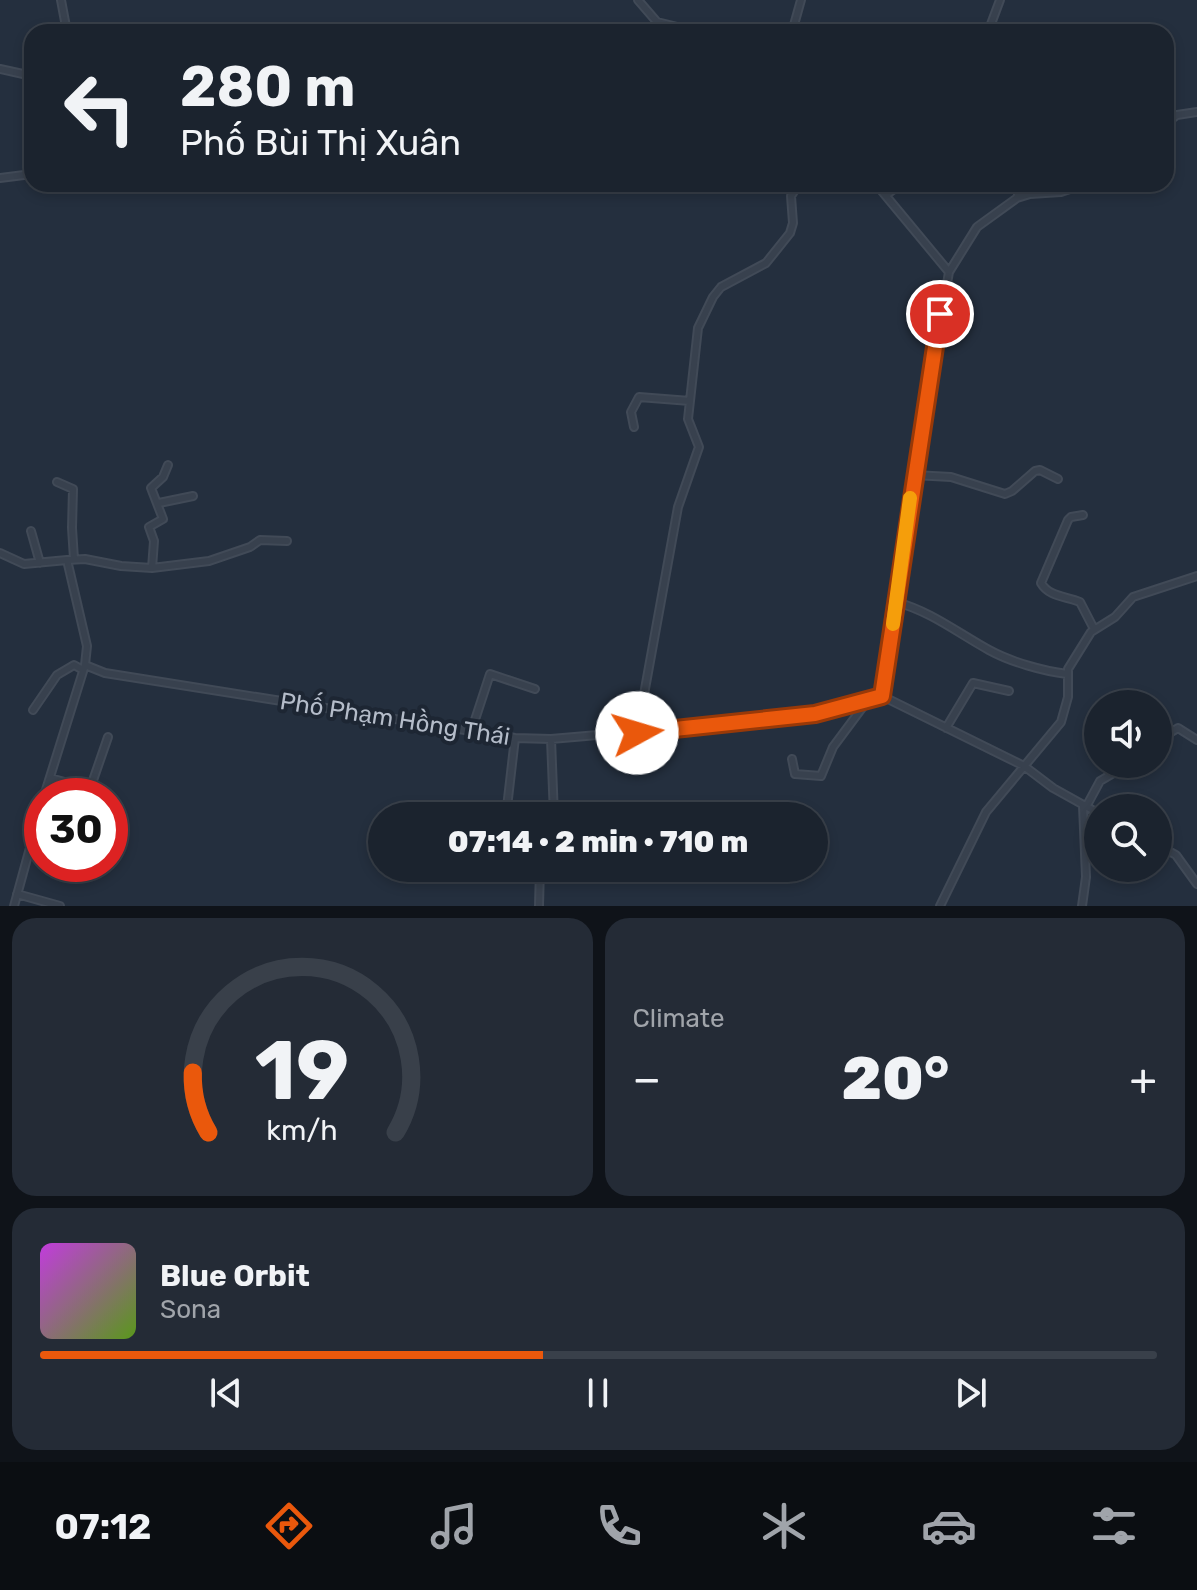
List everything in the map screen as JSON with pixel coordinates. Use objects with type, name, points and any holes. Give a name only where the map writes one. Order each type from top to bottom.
[{"type":"street","points":[[61,0],[66,24]]},
{"type":"street","points":[[638,0],[657,22],[664,24]]},
{"type":"street","points":[[794,24],[801,0]]},
{"type":"street","points":[[991,24],[1000,0]]},
{"type":"street","points":[[0,69],[24,74]]},
{"type":"street","points":[[1174,117],[1197,112]]},
{"type":"street","points":[[0,178],[24,175]]},
{"type":"street","points":[[637,733],[678,507],[699,447],[688,424],[696,335],[713,297],[727,282],[761,267],[771,259],[792,229],[791,196],[794,192]]},
{"type":"street","points":[[883,192],[949,272]]},
{"type":"street","points":[[886,195],[890,192]]},
{"type":"street","points":[[1017,198],[1019,192]]},
{"type":"street","points":[[1047,192],[1017,198],[977,227],[949,272],[914,475],[882,696],[1024,766],[1053,788],[1084,805]]},
{"type":"street","points":[[634,427],[631,412],[639,397],[690,401]]},
{"type":"street","points":[[152,568],[154,541],[149,527],[163,521],[151,488],[163,477],[168,465]]},
{"type":"street","points":[[914,475],[951,477],[1005,494],[1035,471],[1040,470],[1058,479]]},
{"type":"street","points":[[50,778],[84,667],[87,646],[71,560],[73,489],[57,482]]},
{"type":"street","points":[[159,503],[193,496]]},
{"type":"street","points":[[1083,515],[1068,520],[1041,583],[1055,595],[1080,602],[1094,629]]},
{"type":"street","points":[[31,531],[40,563]]},
{"type":"street","points":[[0,553],[21,564],[71,560],[152,568],[209,561],[250,547],[260,540],[287,541]]},
{"type":"street","points":[[940,906],[982,818],[1064,716],[1068,697],[1067,674],[1094,629],[1115,617],[1133,597],[1197,576]]},
{"type":"street","points":[[896,602],[920,609],[996,653],[1045,671],[1067,674]]},
{"type":"street","points":[[33,710],[57,675],[74,665],[84,667]]},
{"type":"street","name":"Phố Phạm Hồng Thái","points":[[84,667],[105,673],[515,738],[551,739],[637,733],[815,714],[882,696]]},
{"type":"street","points":[[471,732],[490,674],[535,689]]},
{"type":"street","points":[[946,728],[973,683],[1009,691]]},
{"type":"street","points":[[792,759],[795,774],[821,776],[833,747],[868,700]]},
{"type":"street","points":[[1172,730],[1175,728],[1194,739],[1197,729]]},
{"type":"street","points":[[94,778],[108,737]]},
{"type":"street","points":[[508,802],[515,738]]},
{"type":"street","points":[[551,739],[553,802]]},
{"type":"street","points":[[1092,794],[1105,778]]},
{"type":"street","points":[[1172,853],[1197,884]]},
{"type":"street","points":[[14,906],[24,869]]},
{"type":"street","points":[[539,906],[540,882]]},
{"type":"street","points":[[1082,906],[1085,882]]},
{"type":"street","points":[[17,894],[60,906]]},
{"type":"slow traffic","points":[[893,624],[910,498]]},
{"type":"route","points":[[637,733],[815,714],[882,696],[940,314]]}]
